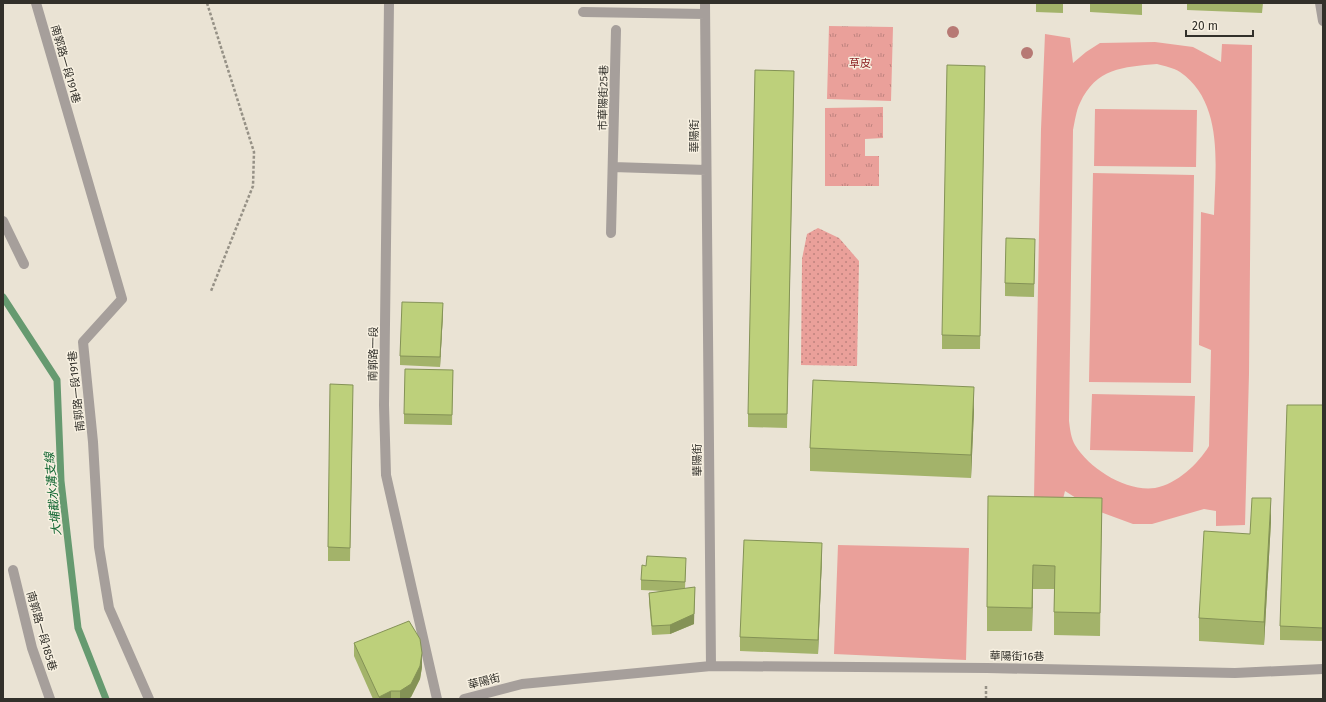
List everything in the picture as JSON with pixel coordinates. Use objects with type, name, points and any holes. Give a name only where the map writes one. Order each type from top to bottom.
[{"type":"street","name":"南郭路一段191巷","points":[[36,3],[122,299],[83,342],[93,442],[99,548],[109,608],[149,699]]},
{"type":"street","name":"南郭路一段","points":[[389,3],[384,406],[386,475],[437,699]]},
{"type":"street","name":"華陽街","points":[[464,699],[522,684],[711,666],[705,3]]},
{"type":"street","points":[[1320,3],[1323,21]]},
{"type":"street","points":[[583,12],[705,14]]},
{"type":"street","name":"市華陽街25巷","points":[[611,233],[616,30]]},
{"type":"street","points":[[613,167],[706,170]]},
{"type":"street","points":[[3,221],[24,264]]},
{"type":"street","name":"南郭路一段185巷","points":[[13,570],[32,648],[50,699]]},
{"type":"street","name":"華陽街16巷","points":[[711,666],[987,668],[1235,673],[1323,669]]},
{"type":"path","points":[[206,3],[254,152],[253,186],[211,291]]},
{"type":"green space","name":"草皮","points":[[829,26],[893,27],[891,101],[827,99]]},
{"type":"green space","points":[[1045,34],[1070,38],[1073,63],[1100,43],[1155,42],[1193,47],[1221,62],[1222,44],[1252,45],[1249,374],[1245,525],[1216,526],[1216,511],[1204,509],[1152,524],[1133,524],[1095,510],[1065,491],[1063,499],[1034,498],[1041,129]],"holes":[[[1157,64],[1180,72],[1194,85],[1204,101],[1211,119],[1214,138],[1216,158],[1214,215],[1201,212],[1199,345],[1211,350],[1209,446],[1199,460],[1179,478],[1163,486],[1144,488],[1121,482],[1099,470],[1075,445],[1071,433],[1069,421],[1073,130],[1080,103],[1087,91],[1102,76],[1122,68]]]},
{"type":"green space","points":[[883,107],[883,138],[865,139],[865,156],[879,156],[879,186],[825,186],[825,108]]},
{"type":"green space","points":[[1095,109],[1197,110],[1196,167],[1094,166]]},
{"type":"green space","points":[[1093,173],[1194,175],[1191,383],[1089,382]]},
{"type":"green space","points":[[818,228],[839,238],[859,261],[857,366],[801,365],[802,259],[807,234]]},
{"type":"green space","points":[[1092,394],[1195,396],[1193,452],[1090,450]]},
{"type":"green space","points":[[838,545],[969,548],[966,660],[834,654]]},
{"type":"building","points":[[947,65],[985,66],[980,336],[942,335]]},
{"type":"building","points":[[755,70],[794,71],[787,414],[748,414]]},
{"type":"building","points":[[1006,238],[1035,239],[1034,284],[1005,283]]},
{"type":"building","points":[[402,302],[443,303],[440,357],[400,356]]},
{"type":"building","points":[[405,369],[453,370],[452,415],[404,414]]},
{"type":"building","points":[[813,380],[974,387],[971,455],[810,448]]},
{"type":"building","points":[[330,384],[353,385],[350,548],[328,547]]},
{"type":"building","points":[[1287,405],[1323,405],[1323,628],[1280,626]]},
{"type":"building","points":[[988,496],[1102,498],[1100,613],[1054,612],[1055,566],[1033,565],[1032,608],[987,607]]},
{"type":"building","points":[[1252,498],[1271,498],[1264,622],[1199,618],[1204,531],[1250,534]]},
{"type":"building","points":[[744,540],[822,543],[818,640],[740,637]]},
{"type":"building","points":[[647,556],[686,558],[685,582],[641,580],[642,565],[646,566]]},
{"type":"building","points":[[695,587],[694,614],[670,625],[652,626],[649,593]]},
{"type":"building","points":[[409,621],[420,639],[422,653],[420,666],[411,684],[400,691],[391,691],[379,697],[354,643]]},
{"type":"waterway","name":"大埔截水溝支線","points":[[3,297],[57,380],[61,481],[78,628],[106,699]]}]
